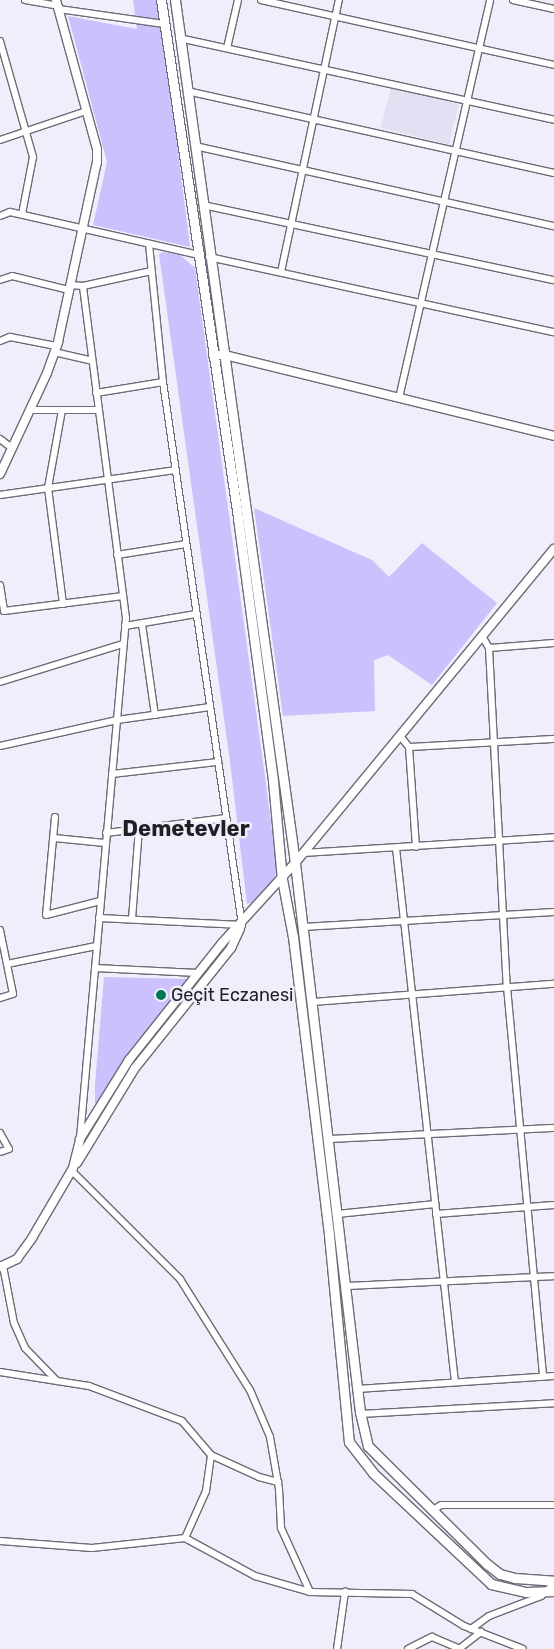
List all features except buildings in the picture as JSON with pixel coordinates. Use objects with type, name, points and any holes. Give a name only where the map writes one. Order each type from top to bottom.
[{"type":"main road","points":[[161,0],[273,781],[282,879],[293,937],[329,1235],[349,1442],[373,1473],[491,1584],[519,1591],[553,1587]]},
{"type":"main road","points":[[174,0],[295,863],[360,1414],[368,1446],[500,1574],[553,1587]]},
{"type":"street","points":[[25,0],[164,24]]},
{"type":"street","points":[[228,48],[238,0]]},
{"type":"street","points":[[261,0],[554,65]]},
{"type":"street","points":[[281,272],[339,0]]},
{"type":"street","points":[[399,398],[490,0]]},
{"type":"street","points":[[513,0],[554,9]]},
{"type":"street","points":[[0,474],[30,410],[55,349],[70,288],[96,162],[97,149],[58,5]]},
{"type":"street","points":[[179,38],[554,120]]},
{"type":"street","points":[[0,41],[3,65],[33,157],[22,214]]},
{"type":"street","points":[[187,91],[554,172]]},
{"type":"street","points":[[0,140],[25,129],[86,111]]},
{"type":"street","points":[[195,146],[554,226]]},
{"type":"street","points":[[203,205],[291,221],[554,280]]},
{"type":"street","points":[[0,216],[10,212],[22,214],[83,226],[95,233],[199,255]]},
{"type":"street","points":[[58,1381],[25,1348],[14,1323],[2,1267],[17,1260],[135,1068],[231,948],[242,925],[175,470],[163,382],[149,244]]},
{"type":"street","points":[[210,257],[554,332]]},
{"type":"street","points":[[0,280],[12,276],[70,288],[151,271]]},
{"type":"street","points":[[73,1170],[80,1139],[125,626],[123,596],[98,410],[84,286]]},
{"type":"street","points":[[0,341],[10,337],[92,361]]},
{"type":"street","points":[[213,355],[225,354],[554,436]]},
{"type":"street","points":[[96,392],[163,382]]},
{"type":"street","points":[[30,410],[98,410]]},
{"type":"street","points":[[62,410],[48,488],[63,604]]},
{"type":"street","points":[[0,439],[12,448]]},
{"type":"street","points":[[0,495],[175,470]]},
{"type":"street","points":[[117,555],[186,544]]},
{"type":"street","points":[[80,1139],[129,1060],[198,973],[303,854],[554,549]]},
{"type":"street","points":[[0,585],[4,611],[123,596]]},
{"type":"street","points":[[125,626],[196,614]]},
{"type":"street","points":[[142,624],[155,714]]},
{"type":"street","points":[[482,636],[489,648],[501,840],[507,988],[526,1206],[544,1376]]},
{"type":"street","points":[[489,648],[554,643]]},
{"type":"street","points":[[0,682],[124,644]]},
{"type":"street","points":[[0,746],[117,720],[210,707]]},
{"type":"street","points":[[400,736],[409,747],[416,847]]},
{"type":"street","points":[[409,747],[554,739]]},
{"type":"street","points":[[112,774],[218,762]]},
{"type":"street","points":[[56,816],[46,916],[100,901]]},
{"type":"street","points":[[106,833],[226,818]]},
{"type":"street","points":[[132,919],[139,829]]},
{"type":"street","points":[[303,854],[554,837]]},
{"type":"street","points":[[54,838],[105,843]]},
{"type":"street","points":[[396,848],[429,1134],[442,1281],[455,1382]]},
{"type":"street","points":[[303,927],[554,912]]},
{"type":"street","points":[[99,918],[242,925]]},
{"type":"street","points":[[0,930],[4,959],[13,994],[0,998]]},
{"type":"street","points":[[4,959],[96,946]]},
{"type":"street","points":[[94,968],[198,973]]},
{"type":"street","points":[[312,1002],[554,984]]},
{"type":"street","points":[[328,1139],[554,1128]]},
{"type":"street","points":[[0,1133],[9,1149],[0,1152]]},
{"type":"street","points":[[73,1170],[180,1279],[259,1408],[270,1437],[278,1482],[281,1528],[310,1592]]},
{"type":"street","points":[[336,1214],[435,1204]]},
{"type":"street","points":[[436,1214],[554,1205]]},
{"type":"street","points":[[345,1286],[554,1276]]},
{"type":"street","points":[[0,1372],[89,1386],[182,1421],[211,1455],[259,1477],[278,1482]]},
{"type":"street","points":[[357,1388],[554,1376]]},
{"type":"street","points":[[360,1414],[554,1403]]},
{"type":"street","points":[[185,1538],[206,1491],[211,1455]]},
{"type":"street","points":[[432,1510],[442,1504],[554,1505]]},
{"type":"street","points":[[0,1541],[92,1548],[185,1538],[255,1576],[310,1592],[412,1594],[471,1629],[523,1649]]},
{"type":"street","points":[[471,1629],[490,1616],[553,1587]]},
{"type":"street","points":[[337,1649],[345,1592]]},
{"type":"street","points":[[408,1649],[432,1637],[464,1648],[481,1632]]},
{"type":"shaded area","points":[[133,0],[159,0],[190,247],[93,225],[107,162],[68,16],[137,29]]},
{"type":"shaded area","points":[[391,87],[459,104],[449,145],[381,128]]},
{"type":"shaded area","points":[[163,252],[180,255],[195,268],[277,869],[273,882],[256,901],[247,904],[230,762],[159,254]]},
{"type":"shaded area","points":[[254,508],[372,560],[389,577],[422,543],[497,603],[432,685],[388,655],[374,660],[375,711],[283,716]]},
{"type":"shaded area","points":[[104,977],[188,979],[129,1053],[98,1106],[95,1104],[95,1084]]},
{"type":"place","name":"Geçit Eczanesi","points":[[161,995]]},
{"type":"district","name":"Demetevler","points":[[186,829]]}]
